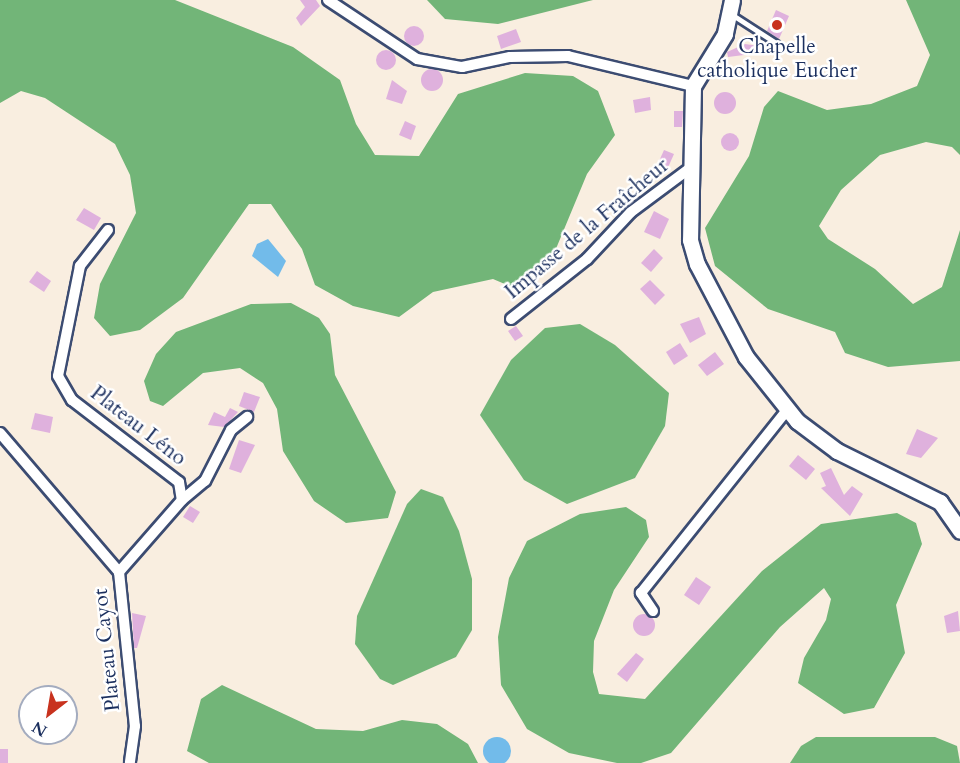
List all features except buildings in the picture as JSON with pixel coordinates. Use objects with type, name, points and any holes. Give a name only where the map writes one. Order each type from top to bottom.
[{"type":"main road","points":[[731,7],[693,86],[689,169],[690,240],[697,264],[746,357],[787,410],[837,451],[940,502],[960,531]]},
{"type":"street","points":[[328,0],[417,59],[462,67],[568,56],[693,86]]},
{"type":"street","name":"Impasse de la Fraîcheur","points":[[510,319],[587,259],[631,212],[689,169]]},
{"type":"street","name":"Plateau Léno","points":[[108,230],[80,266],[58,376],[72,400],[179,482],[182,500],[119,572]]},
{"type":"street","points":[[653,611],[641,593],[787,410]]},
{"type":"street","points":[[182,500],[205,481],[231,430],[247,417]]},
{"type":"street","name":"Plateau Cayot","points":[[0,433],[119,572],[135,726],[130,763]]},
{"type":"lane","points":[[731,7],[776,43]]},
{"type":"green space","points":[[0,0],[175,0],[293,47],[340,80],[356,124],[375,155],[419,156],[458,94],[525,73],[573,76],[598,91],[615,135],[587,174],[548,268],[519,290],[493,279],[433,292],[399,317],[353,306],[315,285],[302,249],[271,204],[249,204],[183,298],[140,330],[110,336],[94,318],[100,284],[136,213],[130,175],[115,144],[45,98],[21,91],[0,103]]},
{"type":"green space","points":[[427,0],[593,0],[498,24],[445,19]]},
{"type":"green space","points":[[906,0],[960,0],[960,155],[952,147],[926,142],[880,155],[841,190],[819,226],[828,239],[875,269],[913,304],[942,287],[960,230],[960,361],[888,367],[845,353],[835,332],[768,309],[715,266],[705,228],[749,156],[764,107],[778,91],[827,110],[871,104],[917,86],[930,55]]},
{"type":"green space","points":[[291,303],[319,318],[330,334],[335,375],[396,492],[388,518],[346,523],[314,501],[283,451],[277,409],[263,383],[240,368],[203,373],[163,406],[150,401],[144,381],[156,354],[176,332],[251,304]]},
{"type":"green space","points":[[580,324],[615,345],[669,393],[665,426],[635,478],[567,504],[524,480],[480,415],[511,360],[545,328]]},
{"type":"green space","points":[[421,489],[443,497],[459,531],[472,579],[472,630],[456,657],[393,685],[380,679],[355,644],[357,616],[407,504]]},
{"type":"green space","points":[[626,507],[646,520],[649,537],[614,590],[594,641],[593,672],[599,694],[645,699],[762,571],[821,524],[897,513],[916,523],[922,544],[896,605],[905,653],[874,708],[844,714],[798,683],[804,658],[826,620],[831,599],[824,588],[780,627],[671,753],[641,763],[617,763],[569,753],[527,729],[501,685],[498,637],[509,578],[527,541],[580,514]]},
{"type":"green space","points":[[222,685],[316,729],[363,731],[402,720],[437,724],[468,744],[478,763],[209,763],[187,751],[201,699]]},
{"type":"green space","points":[[816,737],[935,737],[957,746],[960,763],[790,763],[801,746]]},
{"type":"water","points":[[268,239],[286,261],[278,277],[252,256],[257,244]]},
{"type":"water","points":[[497,737],[507,741],[511,751],[507,761],[497,765],[487,761],[483,751],[487,741]]},
{"type":"place","name":"Chapelle catholique Eucher","points":[[777,25]]}]
